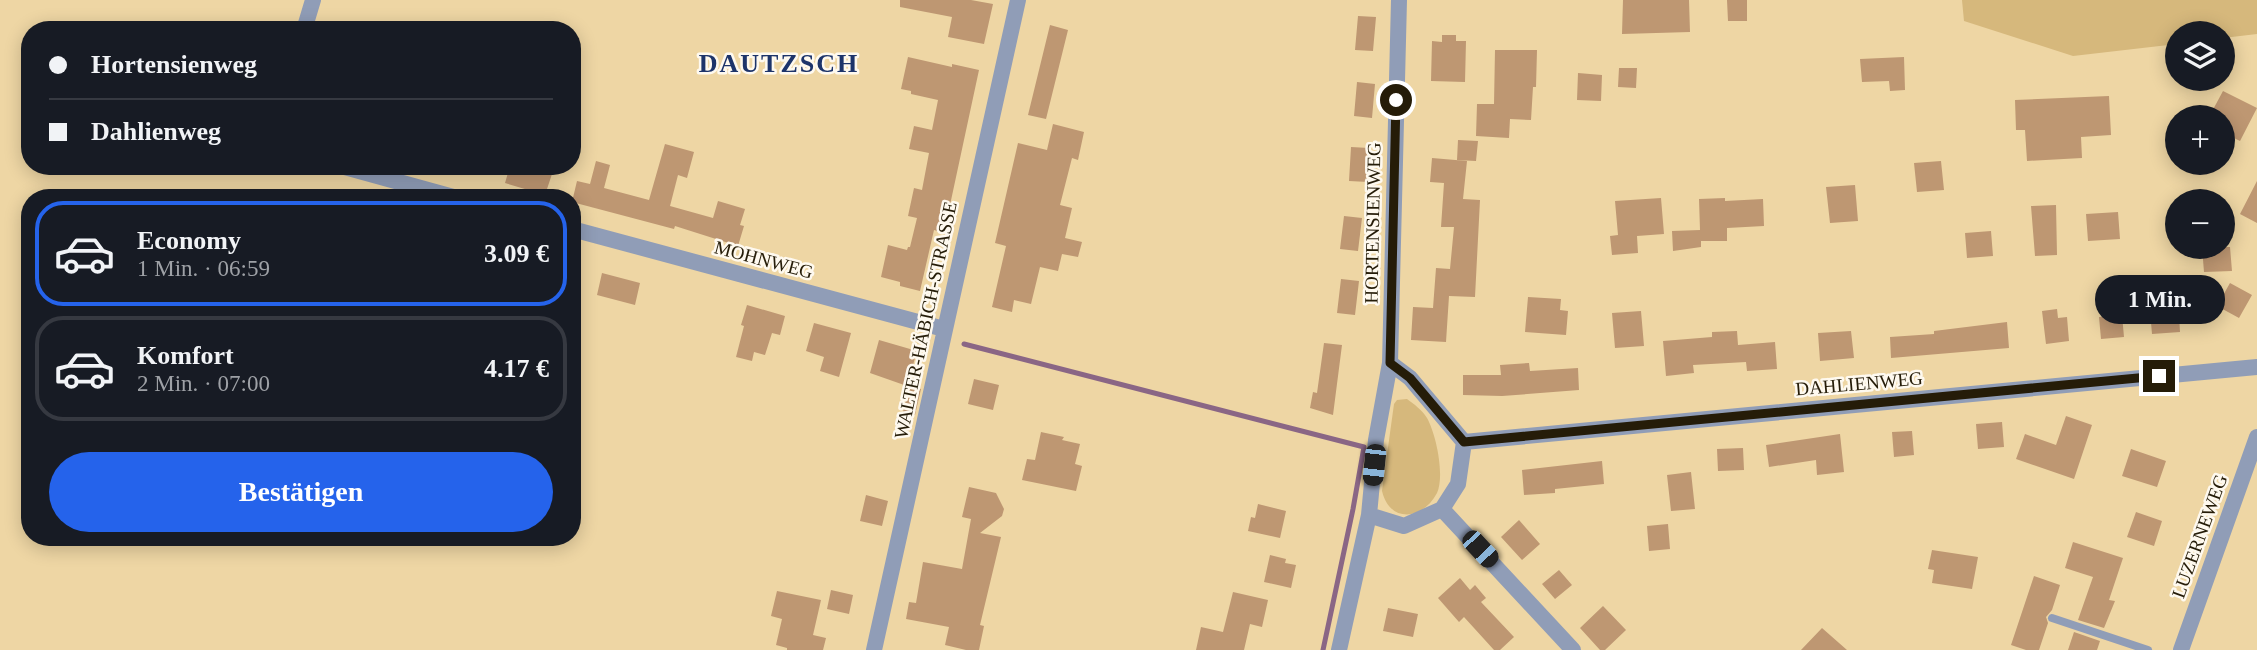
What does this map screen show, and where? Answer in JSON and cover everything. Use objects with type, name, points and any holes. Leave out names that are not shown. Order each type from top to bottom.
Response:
[{"type":"street","points":[[307,21],[313,0]]},
{"type":"street","name":"WALTER-HÄBICH-STRASSE","points":[[874,650],[1018,0]]},
{"type":"street","name":"HORTENSIENWEG","points":[[1339,650],[1369,515],[1376,440],[1390,363],[1399,0]]},
{"type":"street","points":[[374,175],[424,189]]},
{"type":"street","name":"MOHNWEG","points":[[581,231],[944,330]]},
{"type":"street","points":[[1369,515],[1404,526],[1443,509],[1458,484],[1464,442],[1410,378],[1390,363]]},
{"type":"street","name":"DAHLIENWEG","points":[[1464,442],[2257,367]]},
{"type":"street","name":"LUZERNEWEG","points":[[2181,650],[2257,437]]},
{"type":"street","points":[[1443,509],[1573,650]]},
{"type":"lane","points":[[2052,618],[2148,650]]},
{"type":"shaded area","points":[[1962,0],[2257,0],[2257,34],[2235,37],[2235,21],[2165,21],[2165,45],[2073,56],[1964,21]]},
{"type":"shaded area","points":[[1407,399],[1423,412],[1430,425],[1436,444],[1440,476],[1437,493],[1431,502],[1416,513],[1407,514],[1392,509],[1382,491],[1394,404],[1397,400]]},
{"type":"building","points":[[900,0],[971,0],[993,4],[984,44],[948,37],[952,17],[900,7]]},
{"type":"building","points":[[1623,0],[1689,0],[1690,32],[1622,34]]},
{"type":"building","points":[[1727,0],[1747,0],[1747,21],[1728,21]]},
{"type":"building","points":[[1358,16],[1376,17],[1373,51],[1355,50]]},
{"type":"building","points":[[1050,25],[1068,30],[1046,119],[1028,115]]},
{"type":"building","points":[[1442,35],[1456,35],[1456,41],[1466,41],[1465,82],[1431,81],[1432,41],[1442,42]]},
{"type":"building","points":[[1495,50],[1537,50],[1536,87],[1533,87],[1531,120],[1510,119],[1509,138],[1476,136],[1477,104],[1494,104]]},
{"type":"building","points":[[908,57],[979,70],[944,233],[934,230],[920,291],[881,277],[888,245],[907,250],[910,247],[917,218],[908,216],[914,188],[922,190],[929,153],[909,149],[914,126],[932,130],[938,100],[901,89]]},
{"type":"building","points":[[1904,57],[1905,90],[1890,91],[1889,81],[1862,82],[1860,59]]},
{"type":"building","points":[[1619,68],[1637,68],[1636,88],[1618,87]]},
{"type":"building","points":[[1578,73],[1602,75],[1601,101],[1577,100]]},
{"type":"building","points":[[1357,82],[1375,84],[1372,118],[1354,116]]},
{"type":"building","points":[[2223,91],[2257,108],[2240,141],[2235,138],[2235,105],[2215,105]]},
{"type":"building","points":[[2109,96],[2111,135],[2081,137],[2082,158],[2027,161],[2025,130],[2016,130],[2015,100]]},
{"type":"building","points":[[1053,124],[1084,132],[1078,160],[1072,158],[1060,205],[1072,208],[1065,238],[1082,242],[1078,257],[1062,254],[1058,271],[1040,267],[1031,304],[1014,300],[1012,312],[992,307],[1006,246],[995,243],[1018,143],[1047,150]]},
{"type":"building","points":[[1458,140],[1478,141],[1476,161],[1457,160]]},
{"type":"building","points":[[665,144],[694,152],[687,178],[678,175],[670,206],[713,218],[718,201],[745,209],[740,225],[744,226],[738,246],[675,226],[674,229],[581,204],[581,189],[575,189],[577,181],[590,184],[596,161],[610,165],[604,188],[649,200]]},
{"type":"building","points":[[1351,147],[1369,148],[1368,182],[1349,181]]},
{"type":"building","points":[[1432,158],[1467,161],[1463,199],[1480,200],[1475,297],[1449,296],[1446,342],[1411,340],[1413,307],[1433,308],[1436,268],[1450,269],[1454,227],[1441,227],[1444,183],[1430,182]]},
{"type":"building","points":[[1941,161],[1944,190],[1917,192],[1914,163]]},
{"type":"building","points":[[507,175],[552,175],[547,189],[525,189],[505,183]]},
{"type":"building","points":[[2257,181],[2257,223],[2240,214]]},
{"type":"building","points":[[1855,185],[1858,221],[1830,223],[1826,187]]},
{"type":"building","points":[[1661,198],[1664,234],[1637,236],[1638,253],[1612,255],[1610,236],[1618,235],[1615,201]]},
{"type":"building","points":[[1725,198],[1725,201],[1763,199],[1764,226],[1727,228],[1727,241],[1701,241],[1701,247],[1673,251],[1672,231],[1700,230],[1699,199]]},
{"type":"building","points":[[2056,205],[2057,255],[2035,256],[2031,206]]},
{"type":"building","points":[[2118,212],[2120,239],[2088,241],[2086,214]]},
{"type":"building","points":[[1344,216],[1362,218],[1358,251],[1340,249]]},
{"type":"building","points":[[1991,231],[1993,256],[1967,258],[1965,233]]},
{"type":"building","points":[[2203,259],[2231,259],[2232,271],[2204,272]]},
{"type":"building","points":[[602,273],[640,283],[635,305],[597,295]]},
{"type":"building","points":[[1341,279],[1359,281],[1355,315],[1337,313]]},
{"type":"building","points":[[2230,283],[2252,295],[2239,318],[2217,306]]},
{"type":"building","points":[[1528,297],[1561,299],[1560,310],[1568,311],[1566,335],[1525,332]]},
{"type":"building","points":[[747,305],[785,316],[780,335],[772,333],[765,355],[754,352],[752,361],[736,357]]},
{"type":"building","points":[[2057,309],[2058,318],[2067,317],[2069,341],[2046,344],[2042,311]]},
{"type":"building","points":[[2171,309],[2171,316],[2179,315],[2180,332],[2152,334],[2150,311]]},
{"type":"building","points":[[1641,311],[1644,346],[1615,348],[1612,313]]},
{"type":"building","points":[[2122,315],[2124,337],[2101,339],[2099,317]]},
{"type":"building","points":[[2007,322],[2009,348],[1891,358],[1890,337],[1934,334],[1934,331]]},
{"type":"building","points":[[814,323],[851,333],[839,377],[820,371],[824,357],[806,351]]},
{"type":"building","points":[[1737,331],[1738,345],[1775,342],[1777,369],[1747,371],[1746,362],[1693,365],[1694,373],[1666,376],[1663,341],[1712,337],[1712,332]]},
{"type":"building","points":[[1851,331],[1854,358],[1820,361],[1818,333]]},
{"type":"building","points":[[879,340],[917,351],[907,386],[870,373]]},
{"type":"building","points":[[1324,343],[1342,345],[1333,415],[1310,408],[1313,392],[1317,393]]},
{"type":"building","points":[[1529,363],[1530,371],[1578,368],[1579,390],[1502,396],[1463,395],[1463,375],[1501,375],[1500,365]]},
{"type":"building","points":[[974,379],[999,385],[993,410],[968,404]]},
{"type":"building","points":[[909,386],[921,389],[915,415],[903,412]]},
{"type":"building","points":[[2066,416],[2092,425],[2074,479],[2016,459],[2025,434],[2056,445]]},
{"type":"building","points":[[2002,422],[2004,447],[1978,449],[1976,424]]},
{"type":"building","points":[[1912,431],[1914,455],[1894,457],[1892,432]]},
{"type":"building","points":[[1041,432],[1080,444],[1075,464],[1082,466],[1076,491],[1022,480],[1027,459],[1035,460]]},
{"type":"building","points":[[1840,434],[1844,472],[1817,475],[1816,460],[1769,467],[1766,445]]},
{"type":"building","points":[[1743,448],[1744,470],[1718,471],[1717,449]]},
{"type":"building","points":[[2131,449],[2166,461],[2157,487],[2122,476]]},
{"type":"building","points":[[1602,461],[1604,484],[1555,489],[1555,493],[1524,495],[1522,470]]},
{"type":"building","points":[[1691,472],[1695,509],[1671,511],[1667,475]]},
{"type":"building","points":[[969,487],[996,493],[1004,509],[1002,516],[980,533],[1001,537],[980,625],[984,626],[979,650],[945,645],[949,627],[906,619],[909,602],[916,603],[923,562],[962,569],[971,519],[962,517]]},
{"type":"building","points":[[866,495],[888,501],[882,526],[860,521]]},
{"type":"building","points":[[1258,504],[1286,511],[1280,538],[1248,531]]},
{"type":"building","points":[[2136,512],[2162,521],[2154,546],[2127,537]]},
{"type":"building","points":[[1519,520],[1540,544],[1522,560],[1501,537]]},
{"type":"building","points":[[1668,524],[1670,549],[1649,551],[1647,526]]},
{"type":"building","points":[[2073,542],[2123,558],[2109,600],[2115,601],[2104,628],[2078,620],[2093,577],[2065,568]]},
{"type":"building","points":[[1932,550],[1978,557],[1972,589],[1932,583],[1934,570],[1928,569]]},
{"type":"building","points":[[1270,555],[1296,565],[1291,588],[1264,582]]},
{"type":"building","points":[[1559,570],[1572,585],[1555,599],[1542,584]]},
{"type":"building","points":[[2034,576],[2060,585],[2052,610],[2046,617],[2048,623],[2039,650],[2026,650],[2011,645]]},
{"type":"building","points":[[1460,578],[1470,590],[1475,585],[1486,598],[1481,602],[1514,637],[1500,650],[1494,650],[1464,617],[1459,622],[1438,598]]},
{"type":"building","points":[[831,590],[853,595],[849,614],[827,609]]},
{"type":"building","points":[[777,591],[821,600],[813,635],[826,638],[823,650],[787,650],[776,645],[782,619],[771,616]]},
{"type":"building","points":[[1233,592],[1268,600],[1262,627],[1250,624],[1244,650],[1196,650],[1201,627],[1223,632]]},
{"type":"building","points":[[1603,606],[1626,630],[1605,650],[1600,650],[1580,628]]},
{"type":"building","points":[[1388,608],[1418,614],[1413,637],[1383,631]]},
{"type":"building","points":[[1822,628],[1847,650],[1801,650]]},
{"type":"building","points":[[2074,632],[2100,641],[2097,650],[2068,650]]},
{"type":"waterway","points":[[964,344],[1364,447],[1323,650]]},
{"type":"district","name":"DAUTZSCH","points":[[779,63]]},
{"type":"route","points":[[1396,100],[1390,363],[1410,378],[1464,442],[2159,376]]}]
